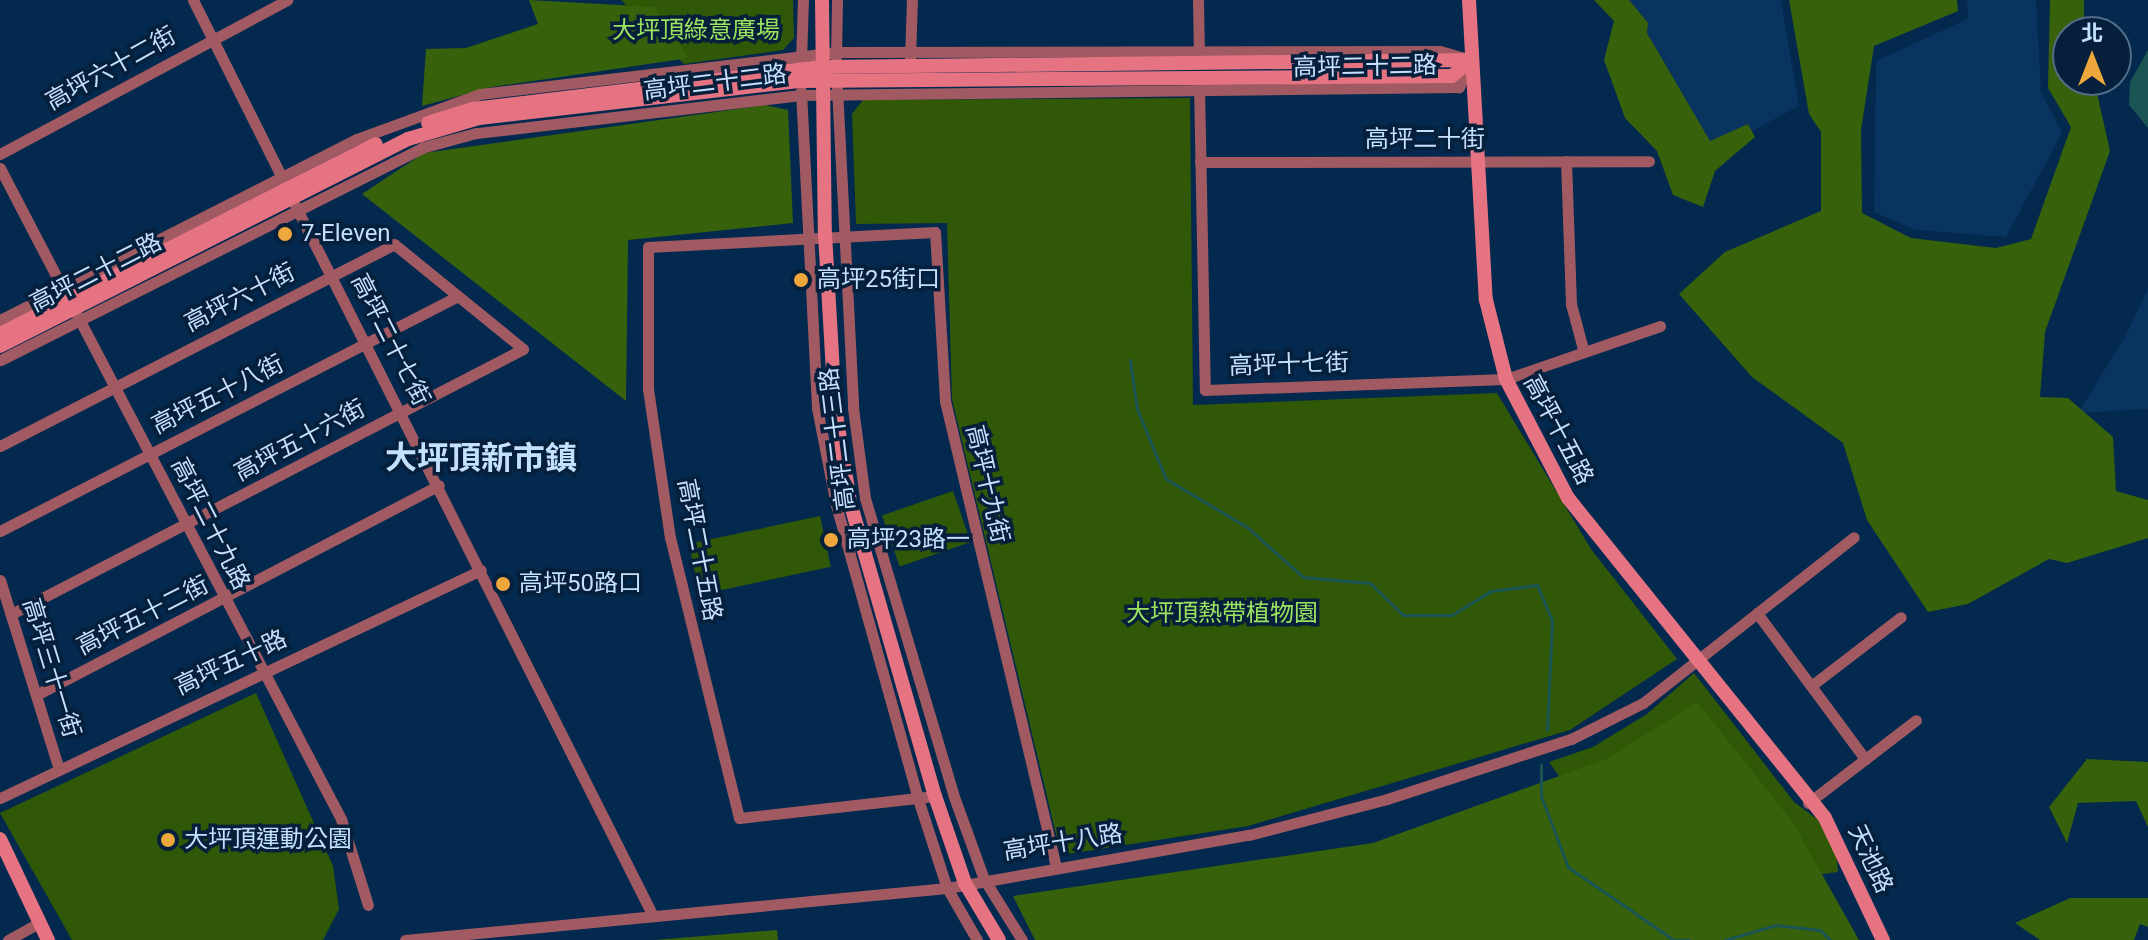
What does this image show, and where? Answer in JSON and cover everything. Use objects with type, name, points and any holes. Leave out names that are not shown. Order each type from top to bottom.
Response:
[{"type":"street","name":"高坪二十七街","points":[[193,0],[653,916]]},
{"type":"street","name":"高坪六十二街","points":[[0,154],[287,0]]},
{"type":"street","name":"高坪二十三路","points":[[803,0],[801,75],[817,408],[852,576],[918,799],[947,888],[977,940]]},
{"type":"street","name":"高坪二十三路","points":[[822,0],[865,498],[881,570],[984,879],[1022,940]]},
{"type":"street","name":"高坪二十三路","points":[[837,0],[829,73],[825,234],[835,407],[850,502],[935,796],[965,883],[999,940]]},
{"type":"street","points":[[910,81],[912,0]]},
{"type":"street","name":"高坪十七街","points":[[1198,0],[1205,390],[1506,379],[1583,349],[1660,326]]},
{"type":"street","name":"高坪十五路","points":[[1469,0],[1486,300],[1506,379],[1568,498],[1694,663],[1808,803]]},
{"type":"street","name":"高坪二十二路","points":[[829,73],[910,52],[1440,51],[1471,60]]},
{"type":"street","name":"高坪二十二路","points":[[0,346],[71,304],[289,193],[424,147],[476,133],[801,75],[829,73],[910,81],[1199,79],[1471,60]]},
{"type":"street","name":"高坪二十二路","points":[[0,334],[71,304],[408,129],[473,109],[829,73],[910,81],[1199,79],[1459,87],[1471,60]]},
{"type":"street","points":[[1566,161],[1571,304],[1583,349]]},
{"type":"street","name":"高坪二十街","points":[[1200,162],[1649,161]]},
{"type":"street","name":"高坪二十九路","points":[[0,168],[341,819],[368,905]]},
{"type":"street","name":"高坪十九街","points":[[807,234],[935,232],[945,401],[1056,866]]},
{"type":"street","name":"高坪二十五路","points":[[807,234],[648,247],[648,389],[670,538],[739,818],[935,796]]},
{"type":"street","name":"高坪六十街","points":[[0,446],[394,244],[523,349]]},
{"type":"street","name":"高坪五十八街","points":[[0,531],[456,297]]},
{"type":"street","name":"高坪二十二路","points":[[0,320],[71,304]]},
{"type":"street","name":"高坪二十二路","points":[[0,360],[71,304]]},
{"type":"street","name":"高坪五十六街","points":[[11,614],[523,349]]},
{"type":"street","name":"高坪五十二街","points":[[36,695],[439,485]]},
{"type":"street","name":"高坪十八路","points":[[405,940],[947,888],[1056,866],[1249,835],[1387,799],[1571,739],[1643,703],[1854,537]]},
{"type":"street","name":"高坪五十路","points":[[0,798],[481,570]]},
{"type":"street","name":"高坪三十一街","points":[[0,580],[59,769]]},
{"type":"street","points":[[1757,613],[1865,759]]},
{"type":"street","points":[[1811,686],[1901,617]]},
{"type":"street","points":[[1808,803],[1916,720]]},
{"type":"street","name":"天池路","points":[[1808,803],[1847,854],[1883,940]]},
{"type":"street","points":[[0,839],[48,940]]},
{"type":"street","points":[[8,940],[39,923]]},
{"type":"shaded area","points":[[1629,0],[1781,0],[1799,106],[1707,155],[1632,21]]},
{"type":"shaded area","points":[[1967,0],[2036,0],[2041,92],[2062,133],[2006,237],[1916,230],[1874,212],[1876,61],[1968,19]]},
{"type":"shaded area","points":[[2148,50],[2148,128],[2129,105],[2132,78]]},
{"type":"shaded area","points":[[2148,289],[2148,409],[2078,413],[2125,337]]},
{"type":"green space","points":[[529,0],[655,7],[689,58],[492,87],[422,106],[426,49],[466,48],[538,24]]},
{"type":"green space","name":"大坪頂綠意廣場","points":[[621,0],[793,0],[794,38],[783,50],[684,64]]},
{"type":"green space","points":[[1594,0],[1629,0],[1648,23],[1647,33],[1710,141],[1748,124],[1755,137],[1715,171],[1703,207],[1673,195],[1657,151],[1625,118],[1604,60],[1614,21]]},
{"type":"green space","points":[[1789,0],[1957,0],[1958,11],[1874,46],[1861,130],[1862,213],[1911,238],[1996,248],[2031,239],[2071,127],[2053,96],[2098,96],[2110,151],[2045,332],[2040,397],[2068,398],[2113,437],[2116,491],[2148,500],[2148,538],[2067,563],[2049,559],[1968,604],[1928,612],[1867,520],[1843,443],[1752,377],[1679,294],[1725,252],[1821,211],[1821,132],[1809,114]]},
{"type":"green space","points":[[2050,0],[2084,0],[2084,16],[2052,16],[2052,95],[2048,88]]},
{"type":"green space","name":"大坪頂熱帶植物園","points":[[1190,98],[1193,405],[1497,393],[1591,549],[1677,659],[1570,730],[1248,826],[1061,855],[952,399],[947,223],[856,224],[852,114],[863,100]]},
{"type":"green space","points":[[765,105],[788,110],[793,223],[628,240],[626,401],[362,194],[424,153]]},
{"type":"green space","points":[[953,491],[971,542],[900,566],[882,515]]},
{"type":"green space","points":[[820,516],[831,567],[700,595],[689,544]]},
{"type":"green space","points":[[1694,673],[1794,802],[1817,819],[1836,847],[1838,872],[1783,879],[1562,780],[1549,762],[1593,747],[1647,714]]},
{"type":"green space","name":"大坪頂運動公園","points":[[256,693],[333,866],[339,909],[323,940],[72,940],[0,813]]},
{"type":"green space","points":[[1697,702],[1792,821],[1859,940],[1035,940],[1013,896],[1373,843],[1607,759]]},
{"type":"green space","points":[[2087,759],[2148,762],[2148,827],[2136,801],[2078,803],[2067,843],[2049,807]]},
{"type":"green space","points":[[2070,898],[2148,898],[2148,927],[2140,924],[2134,940],[2040,940],[2015,923]]},
{"type":"green space","points":[[777,930],[778,940],[654,940]]},
{"type":"waterway","points":[[1130,360],[1137,409],[1166,479],[1247,527],[1303,577],[1370,583],[1403,615],[1452,615],[1491,591],[1537,585],[1552,621],[1547,730]]},
{"type":"waterway","points":[[1541,765],[1541,796],[1568,867],[1674,940],[1689,940]]},
{"type":"waterway","points":[[1725,940],[1776,925],[1820,930],[1830,940]]},
{"type":"place","name":"7-Eleven","points":[[285,234]]},
{"type":"place","name":"高坪25街口","points":[[801,280]]},
{"type":"place","name":"高坪23路一","points":[[831,540]]},
{"type":"place","name":"高坪50路口","points":[[503,584]]},
{"type":"place","name":"大坪頂運動公園","points":[[168,840]]},
{"type":"district","name":"大坪頂新市鎮","points":[[481,458]]}]
